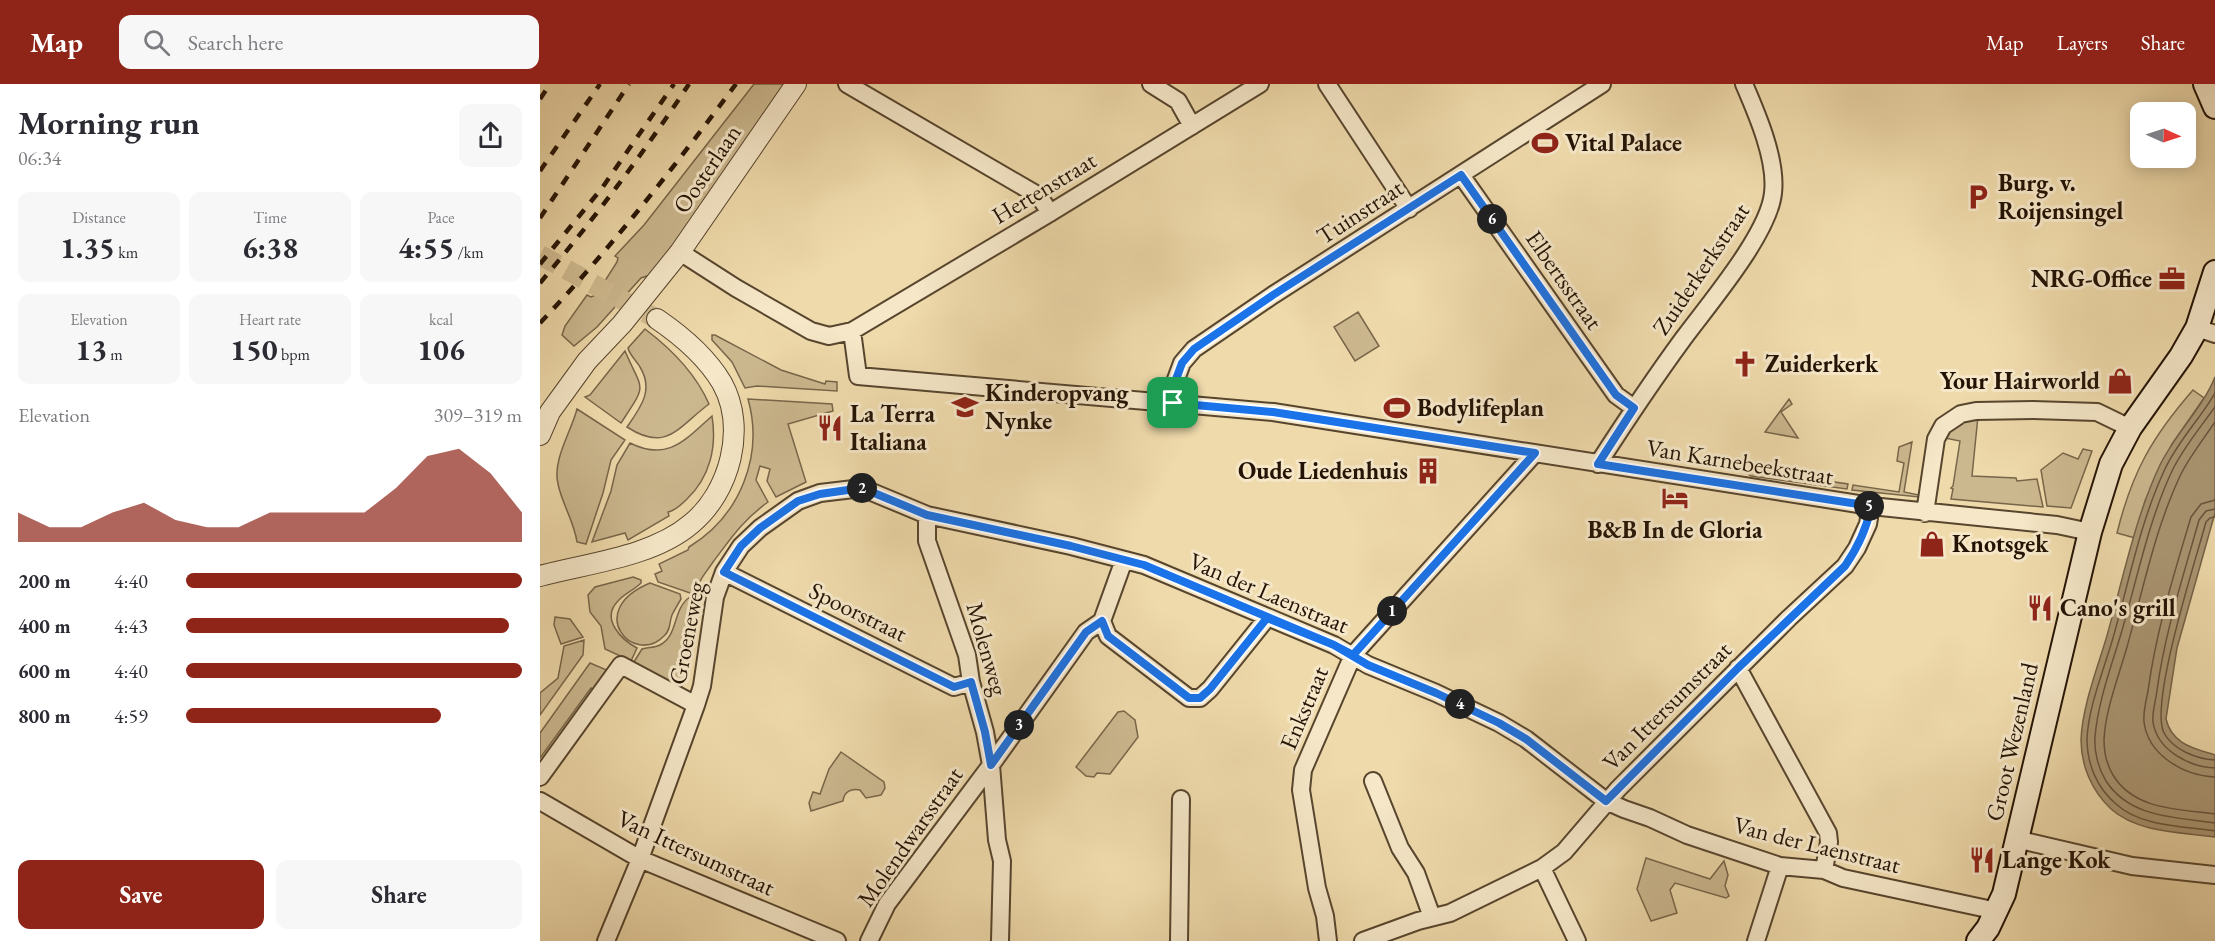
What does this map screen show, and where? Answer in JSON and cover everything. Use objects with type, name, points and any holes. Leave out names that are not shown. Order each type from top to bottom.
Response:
[{"type":"main road","points":[[2205,84],[2215,107]]},
{"type":"main road","name":"Groot Wezenland","points":[[2016,839],[2090,532],[2111,464],[2130,428],[2181,356],[2206,331],[2215,272]]},
{"type":"main road","points":[[1978,941],[1997,911],[2004,894],[2016,839]]},
{"type":"street","name":"Oosterlaan","points":[[540,435],[550,412],[587,361],[622,324],[680,252],[796,84]]},
{"type":"street","points":[[847,84],[1038,196],[1050,213]]},
{"type":"street","points":[[1151,84],[1178,102],[1192,126]]},
{"type":"street","name":"Hertenstraat","points":[[852,331],[1260,84]]},
{"type":"street","points":[[1327,84],[1409,209]]},
{"type":"street","name":"Tuinstraat","points":[[1173,403],[1175,382],[1182,363],[1194,349],[1273,295],[1602,84]]},
{"type":"street","name":"Zuiderkerkstraat","points":[[1598,464],[1634,408],[1730,276],[1771,210],[1774,191],[1773,170],[1757,113],[1744,84]]},
{"type":"street","name":"Elbertsstraat","points":[[1461,175],[1616,395],[1634,408]]},
{"type":"street","points":[[680,252],[735,288],[811,331],[829,336],[852,331]]},
{"type":"street","points":[[540,576],[637,552],[669,538],[691,525],[707,506],[725,477],[733,448],[733,420],[729,400],[722,383],[697,351],[680,335],[657,319]]},
{"type":"street","name":"Van Karnebeekstraat","points":[[852,331],[858,376],[1273,412],[1871,506],[2057,525],[2090,532]]},
{"type":"street","points":[[1925,513],[1936,439],[1943,426],[1961,414],[1976,411],[2033,410],[2097,412],[2130,428]]},
{"type":"street","name":"Enkstraat","points":[[1328,941],[1301,790],[1303,770],[1353,655],[1535,453]]},
{"type":"street","name":"Groeneweg","points":[[606,941],[640,859],[696,705],[702,686],[716,597],[724,572],[741,546],[760,528],[798,501],[849,489],[862,488],[873,492]]},
{"type":"street","name":"Van der Laenstraat","points":[[873,492],[927,515],[1071,546],[1144,565],[1334,645],[1368,665],[1436,693],[1499,723],[1526,739],[1606,801],[1687,835],[1780,866],[1824,870],[1843,878],[1997,911]]},
{"type":"street","name":"Van Ittersumstraat","points":[[1363,941],[1450,913],[1542,868],[1564,852],[1606,801],[1738,668],[1845,566],[1857,548],[1868,524],[1871,506]]},
{"type":"street","name":"Molenweg","points":[[927,515],[927,541],[967,655],[971,682],[985,732],[991,765],[997,840],[1002,861],[1000,941]]},
{"type":"street","name":"Molendwarsstraat","points":[[869,941],[886,904],[991,765],[1086,632],[1102,621],[1124,560]]},
{"type":"street","name":"Spoorstraat","points":[[724,572],[954,687],[971,682]]},
{"type":"street","points":[[1102,621],[1108,636],[1189,698],[1200,698],[1210,689],[1267,618]]},
{"type":"street","name":"Groeneweg","points":[[540,777],[621,665],[696,705]]},
{"type":"street","points":[[1738,668],[1823,822],[1829,842],[1824,870]]},
{"type":"street","points":[[1373,781],[1400,848],[1416,873],[1432,917]]},
{"type":"street","points":[[1179,941],[1181,800]]},
{"type":"street","name":"Van Ittersumstraat","points":[[540,801],[640,859],[837,941]]},
{"type":"street","name":"Groot Wezenland","points":[[2016,839],[2132,866],[2215,875]]},
{"type":"street","points":[[1756,941],[1780,866]]},
{"type":"street","points":[[1542,868],[1577,941]]},
{"type":"shaded area","points":[[754,84],[786,84],[698,214],[650,275],[641,278],[597,327],[574,346],[562,335],[565,326],[587,295],[591,297],[596,295],[617,262],[618,258],[615,256],[644,225]]},
{"type":"shaded area","points":[[1358,312],[1379,346],[1355,361],[1334,327]]},
{"type":"shaded area","points":[[645,329],[682,362],[697,382],[709,404],[680,428],[662,437],[652,438],[627,427],[641,405],[646,391],[644,375],[628,348]]},
{"type":"shaded area","points":[[712,335],[781,370],[825,384],[826,381],[837,382],[837,391],[757,386],[745,388],[732,362],[712,340]]},
{"type":"shaded area","points":[[625,351],[640,387],[636,400],[621,423],[585,397],[590,395]]},
{"type":"shaded area","points":[[2193,390],[2204,398],[2172,444],[2145,501],[2135,538],[2117,533],[2129,492],[2145,456],[2166,424]]},
{"type":"shaded area","points":[[748,399],[832,404],[833,411],[788,424],[806,482],[776,497],[767,481],[770,469],[760,466],[756,480],[768,502],[751,516],[732,537],[702,577],[696,595],[658,582],[655,574],[662,571],[659,564],[688,550],[707,534],[722,519],[744,483],[753,442]]},
{"type":"shaded area","points":[[1789,399],[1792,404],[1781,412],[1798,438],[1765,432]]},
{"type":"shaded area","points":[[577,409],[625,440],[611,460],[586,544],[577,542],[557,475],[560,455]]},
{"type":"shaded area","points":[[712,416],[713,439],[710,461],[701,481],[687,499],[668,512],[669,516],[628,540],[625,533],[592,542],[611,491],[617,465],[630,443],[655,450],[666,449],[684,440]]},
{"type":"shaded area","points":[[1978,416],[1972,476],[2016,478],[2017,481],[2037,479],[2043,507],[1951,499],[1960,441],[1945,438],[1952,425]]},
{"type":"shaded area","points":[[1912,442],[1904,492],[1919,495],[1919,497],[1852,490],[1853,485],[1899,492],[1904,463],[1897,461],[1899,447]]},
{"type":"shaded area","points":[[2083,449],[2092,451],[2071,508],[2047,506],[2041,470],[2063,453],[2078,459]]},
{"type":"shaded area","points":[[1747,470],[1848,484],[1847,489],[1751,476],[1746,473]]},
{"type":"shaded area","points":[[633,577],[641,580],[641,583],[618,601],[611,615],[615,628],[625,640],[637,648],[631,661],[605,649],[601,626],[590,612],[588,595],[595,587]]},
{"type":"shaded area","points":[[650,583],[680,594],[681,599],[672,615],[666,634],[652,644],[640,645],[629,640],[621,632],[617,620],[620,607],[630,595]]},
{"type":"shaded area","points":[[690,597],[696,599],[681,690],[632,665],[642,649],[658,646],[666,641],[680,608]]},
{"type":"shaded area","points":[[555,617],[570,619],[583,637],[561,644],[554,625]]},
{"type":"shaded area","points":[[584,640],[583,655],[540,715],[540,693],[558,678],[564,646]]},
{"type":"shaded area","points":[[590,663],[609,671],[595,690],[591,688],[540,758],[540,733]]},
{"type":"shaded area","points":[[1124,711],[1135,720],[1138,737],[1110,774],[1097,773],[1094,777],[1086,776],[1076,767],[1118,712]]},
{"type":"shaded area","points":[[841,752],[884,782],[885,788],[881,795],[866,798],[860,790],[851,790],[846,793],[843,801],[811,811],[809,803],[813,792],[820,794],[829,769]]},
{"type":"shaded area","points":[[1646,858],[1710,879],[1724,861],[1728,875],[1725,886],[1729,896],[1726,898],[1675,883],[1670,890],[1677,913],[1651,921],[1637,889]]},
{"type":"water","points":[[2215,377],[2215,513],[2177,648],[2166,719],[2178,740],[2215,755],[2215,837],[2160,830],[2122,817],[2104,802],[2093,786],[2085,769],[2081,740],[2087,702],[2143,506],[2166,454],[2210,389]]},
{"type":"tunnel","points":[[540,255],[657,319]]},
{"type":"railway","points":[[540,99],[550,84]]},
{"type":"railway","points":[[540,171],[600,84]]},
{"type":"railway","points":[[540,218],[629,84]]},
{"type":"railway","points":[[540,264],[602,188],[674,84]]},
{"type":"railway","points":[[540,283],[618,186],[689,84]]},
{"type":"railway","points":[[540,323],[642,206],[736,84]]},
{"type":"place","name":"Vital Palace","points":[[1545,143]]},
{"type":"place","name":"Burg. v. Roijensingel","points":[[1978,197]]},
{"type":"place","name":"NRG-Office","points":[[2172,279]]},
{"type":"place","name":"Zuiderkerk","points":[[1745,364]]},
{"type":"place","name":"Your Hairworld","points":[[2120,381]]},
{"type":"place","name":"Kinderopvang Nynke","points":[[965,407]]},
{"type":"place","name":"Bodylifeplan","points":[[1397,408]]},
{"type":"place","name":"La Terra Italiana","points":[[830,428]]},
{"type":"place","name":"Oude Liedenhuis","points":[[1428,471]]},
{"type":"place","name":"B&B In de Gloria","points":[[1675,498]]},
{"type":"place","name":"Knotsgek","points":[[1932,544]]},
{"type":"place","name":"Cano's grill","points":[[2040,608]]},
{"type":"place","name":"Lange Kok","points":[[1982,860]]},
{"type":"route","points":[[1173,403],[1175,382],[1182,363],[1194,349],[1273,295],[1461,175],[1616,395],[1634,408],[1598,464],[1871,506],[1868,524],[1857,548],[1845,566],[1738,668],[1606,801],[1526,739],[1499,723],[1436,693],[1368,665],[1334,645],[1267,618],[1210,689],[1200,698],[1189,698],[1108,636],[1102,621],[1086,632],[991,765],[985,732],[971,682],[954,687],[724,572],[741,546],[760,528],[798,501],[820,494],[862,488],[927,515],[1071,546],[1144,565],[1334,645],[1353,655],[1535,453],[1273,412],[1173,403]]}]
